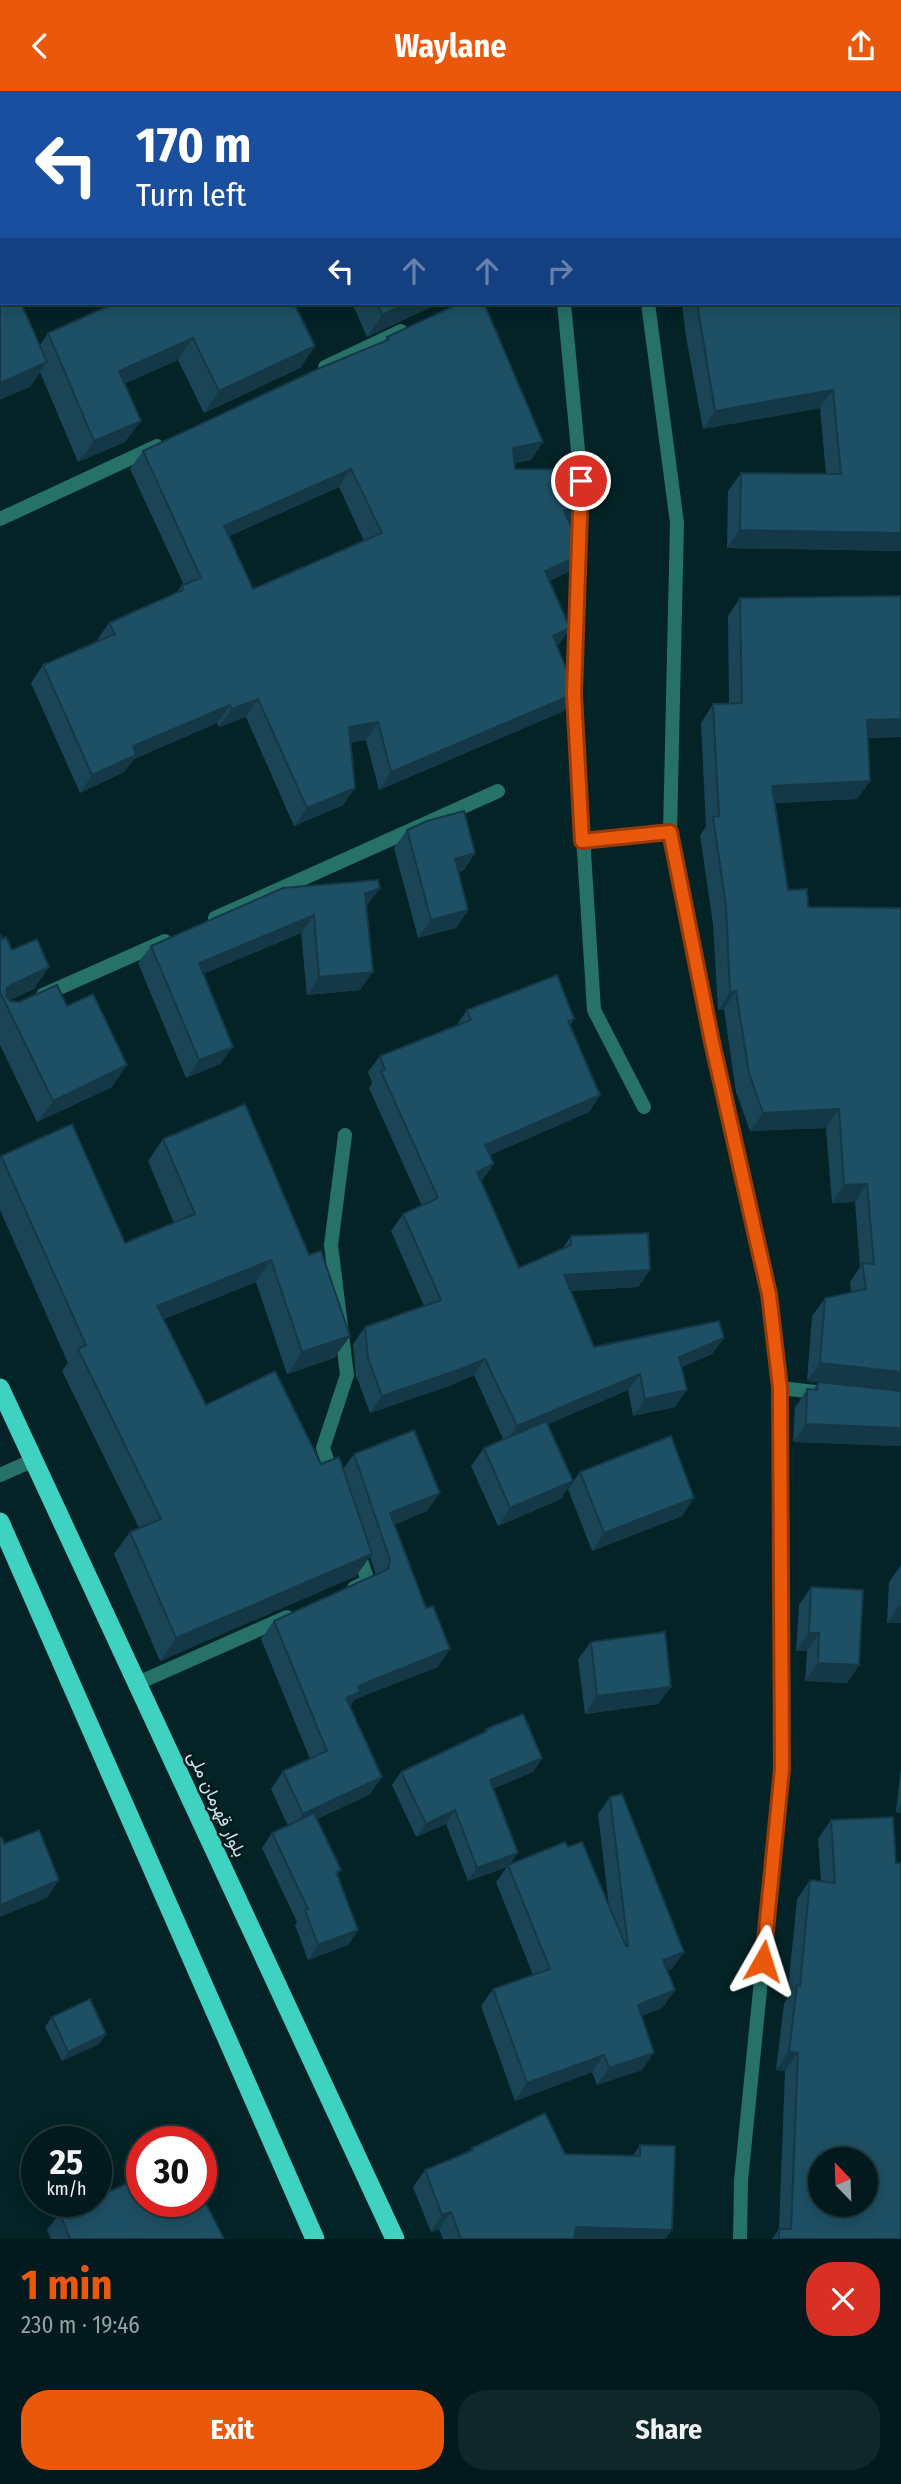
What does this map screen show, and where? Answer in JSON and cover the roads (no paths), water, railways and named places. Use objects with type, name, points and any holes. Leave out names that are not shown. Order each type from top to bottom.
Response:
[{"type":"highway","name":"بلوار قهرمان ملی","points":[[0,1388],[395,2239]]},
{"type":"highway","points":[[0,1521],[314,2239]]},
{"type":"street","points":[[564,305],[581,481],[574,694],[594,1010],[643,1107]]},
{"type":"street","points":[[648,305],[677,523],[670,832],[712,1042],[769,1294],[780,1388],[782,1769],[742,2167],[740,2239]]},
{"type":"street","points":[[312,373],[412,326]]},
{"type":"street","points":[[0,519],[175,437]]},
{"type":"street","points":[[204,923],[498,791]]},
{"type":"street","points":[[582,841],[670,832]]},
{"type":"street","points":[[26,1003],[179,934]]},
{"type":"street","points":[[339,1497],[323,1448],[347,1375],[331,1245],[345,1135]]},
{"type":"street","points":[[780,1388],[834,1394]]},
{"type":"street","points":[[0,1475],[34,1460]]},
{"type":"street","points":[[342,1593],[368,1581],[352,1533]]},
{"type":"street","points":[[138,1683],[304,1610]]}]
